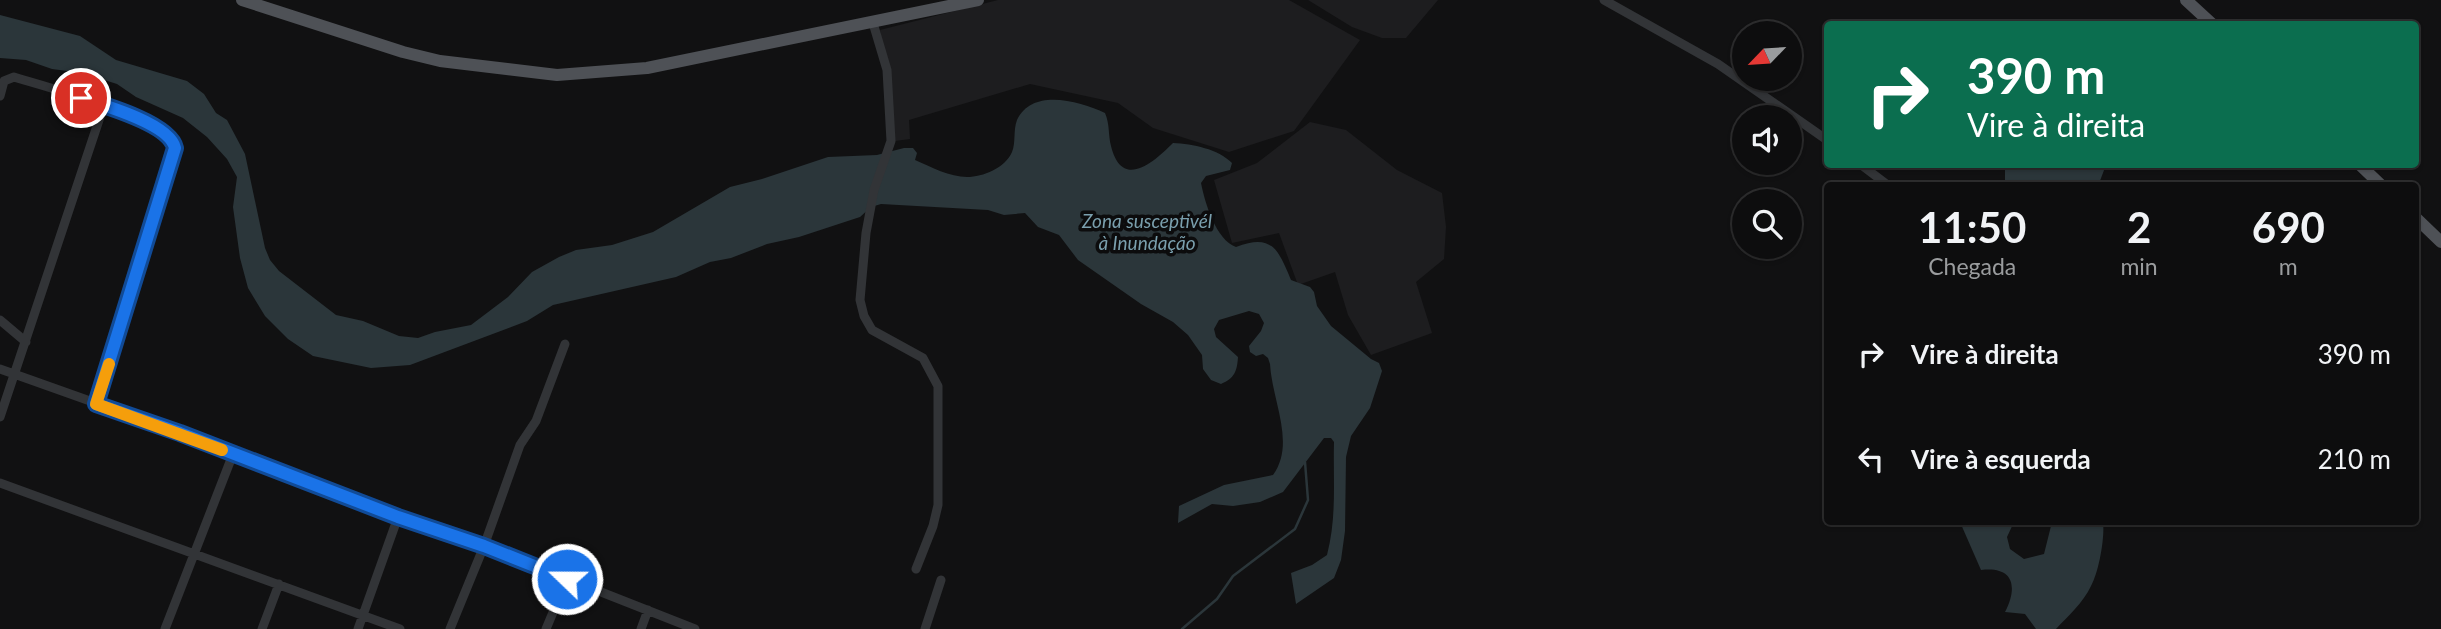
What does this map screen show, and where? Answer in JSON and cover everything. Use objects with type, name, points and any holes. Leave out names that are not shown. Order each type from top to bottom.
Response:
[{"type":"main road","points":[[242,0],[411,54],[491,68],[556,75],[647,68],[978,0]]},
{"type":"main road","points":[[2186,0],[2209,21]]},
{"type":"main road","points":[[2364,168],[2378,182]]},
{"type":"main road","points":[[2419,221],[2441,242]]},
{"type":"street","points":[[1604,0],[1718,64],[1824,138]]},
{"type":"street","points":[[873,23],[887,70],[891,141],[874,190],[866,233],[860,300],[864,316],[872,330],[923,358],[938,386],[938,505],[916,569]]},
{"type":"street","points":[[0,96],[4,80],[14,77],[104,105],[141,120],[171,138],[175,148],[96,404]]},
{"type":"street","points":[[0,417],[104,105]]},
{"type":"street","points":[[1865,168],[1884,182]]},
{"type":"street","points":[[0,320],[26,342]]},
{"type":"street","points":[[450,629],[484,546],[520,445],[536,421],[565,344]]},
{"type":"street","points":[[0,369],[398,517],[484,546],[695,629]]},
{"type":"street","points":[[165,629],[233,454]]},
{"type":"street","points":[[0,483],[400,629]]},
{"type":"street","points":[[358,629],[398,517]]},
{"type":"street","points":[[546,629],[567,579]]},
{"type":"street","points":[[925,629],[941,580]]},
{"type":"street","points":[[262,629],[279,584]]},
{"type":"street","points":[[641,629],[648,610]]},
{"type":"shaded area","points":[[998,0],[1289,0],[1360,40],[1294,131],[1229,152],[1153,128],[1118,103],[1030,84],[909,120],[910,139],[895,141],[880,30]]},
{"type":"shaded area","points":[[1308,0],[1438,0],[1406,38],[1382,38],[1352,27]]},
{"type":"shaded area","points":[[1310,122],[1346,130],[1397,170],[1442,193],[1446,227],[1444,259],[1416,282],[1432,333],[1371,355],[1348,315],[1335,272],[1298,285],[1279,233],[1232,243],[1214,180],[1257,163]]},
{"type":"water","name":"Zona susceptivél à Inundação","points":[[0,15],[80,36],[116,60],[187,81],[204,94],[216,113],[227,120],[245,154],[265,248],[270,260],[279,271],[336,315],[363,321],[399,336],[418,338],[471,325],[508,297],[532,272],[559,257],[576,250],[612,245],[653,232],[730,187],[828,157],[877,155],[913,148],[917,153],[915,160],[947,173],[967,177],[986,173],[1009,158],[1017,120],[1024,110],[1045,100],[1070,102],[1105,113],[1116,159],[1130,170],[1147,164],[1173,143],[1212,151],[1232,163],[1230,170],[1206,176],[1201,183],[1209,210],[1223,237],[1236,247],[1258,242],[1272,247],[1282,260],[1291,280],[1310,287],[1314,292],[1317,306],[1331,326],[1379,363],[1382,371],[1370,408],[1351,436],[1346,457],[1345,531],[1341,560],[1334,578],[1296,604],[1291,573],[1312,565],[1327,555],[1330,541],[1334,499],[1334,442],[1331,438],[1324,438],[1283,492],[1260,502],[1233,506],[1212,504],[1178,523],[1179,506],[1224,485],[1273,475],[1280,463],[1283,436],[1270,364],[1263,354],[1256,356],[1250,352],[1249,346],[1264,323],[1259,314],[1249,311],[1219,320],[1214,329],[1216,337],[1238,357],[1238,362],[1229,379],[1221,384],[1211,380],[1203,369],[1202,355],[1188,335],[1173,322],[1141,304],[1078,260],[1059,235],[1038,227],[1025,213],[1004,215],[988,210],[881,204],[871,207],[860,217],[799,237],[767,244],[731,258],[710,262],[676,277],[553,305],[527,321],[410,365],[371,368],[313,356],[288,339],[265,316],[248,288],[240,258],[233,207],[237,177],[227,159],[207,137],[183,118],[136,97],[117,84],[26,60],[0,58]]},
{"type":"water","points":[[2005,168],[2105,168],[2100,182],[2005,182]]},
{"type":"water","points":[[1961,525],[2013,525],[2007,537],[2010,549],[2024,559],[2044,554],[2051,525],[2103,525],[2101,554],[2094,580],[2080,604],[2056,629],[2036,629],[2025,614],[2005,612],[2011,594],[2010,580],[2000,571],[1981,570]]},
{"type":"waterway","points":[[1182,629],[1217,599],[1233,576],[1295,529],[1308,500],[1305,462]]},
{"type":"slow traffic","points":[[109,364],[96,404],[222,450]]},
{"type":"route","points":[[81,98],[141,120],[171,138],[175,148],[96,404],[567,579]]}]
